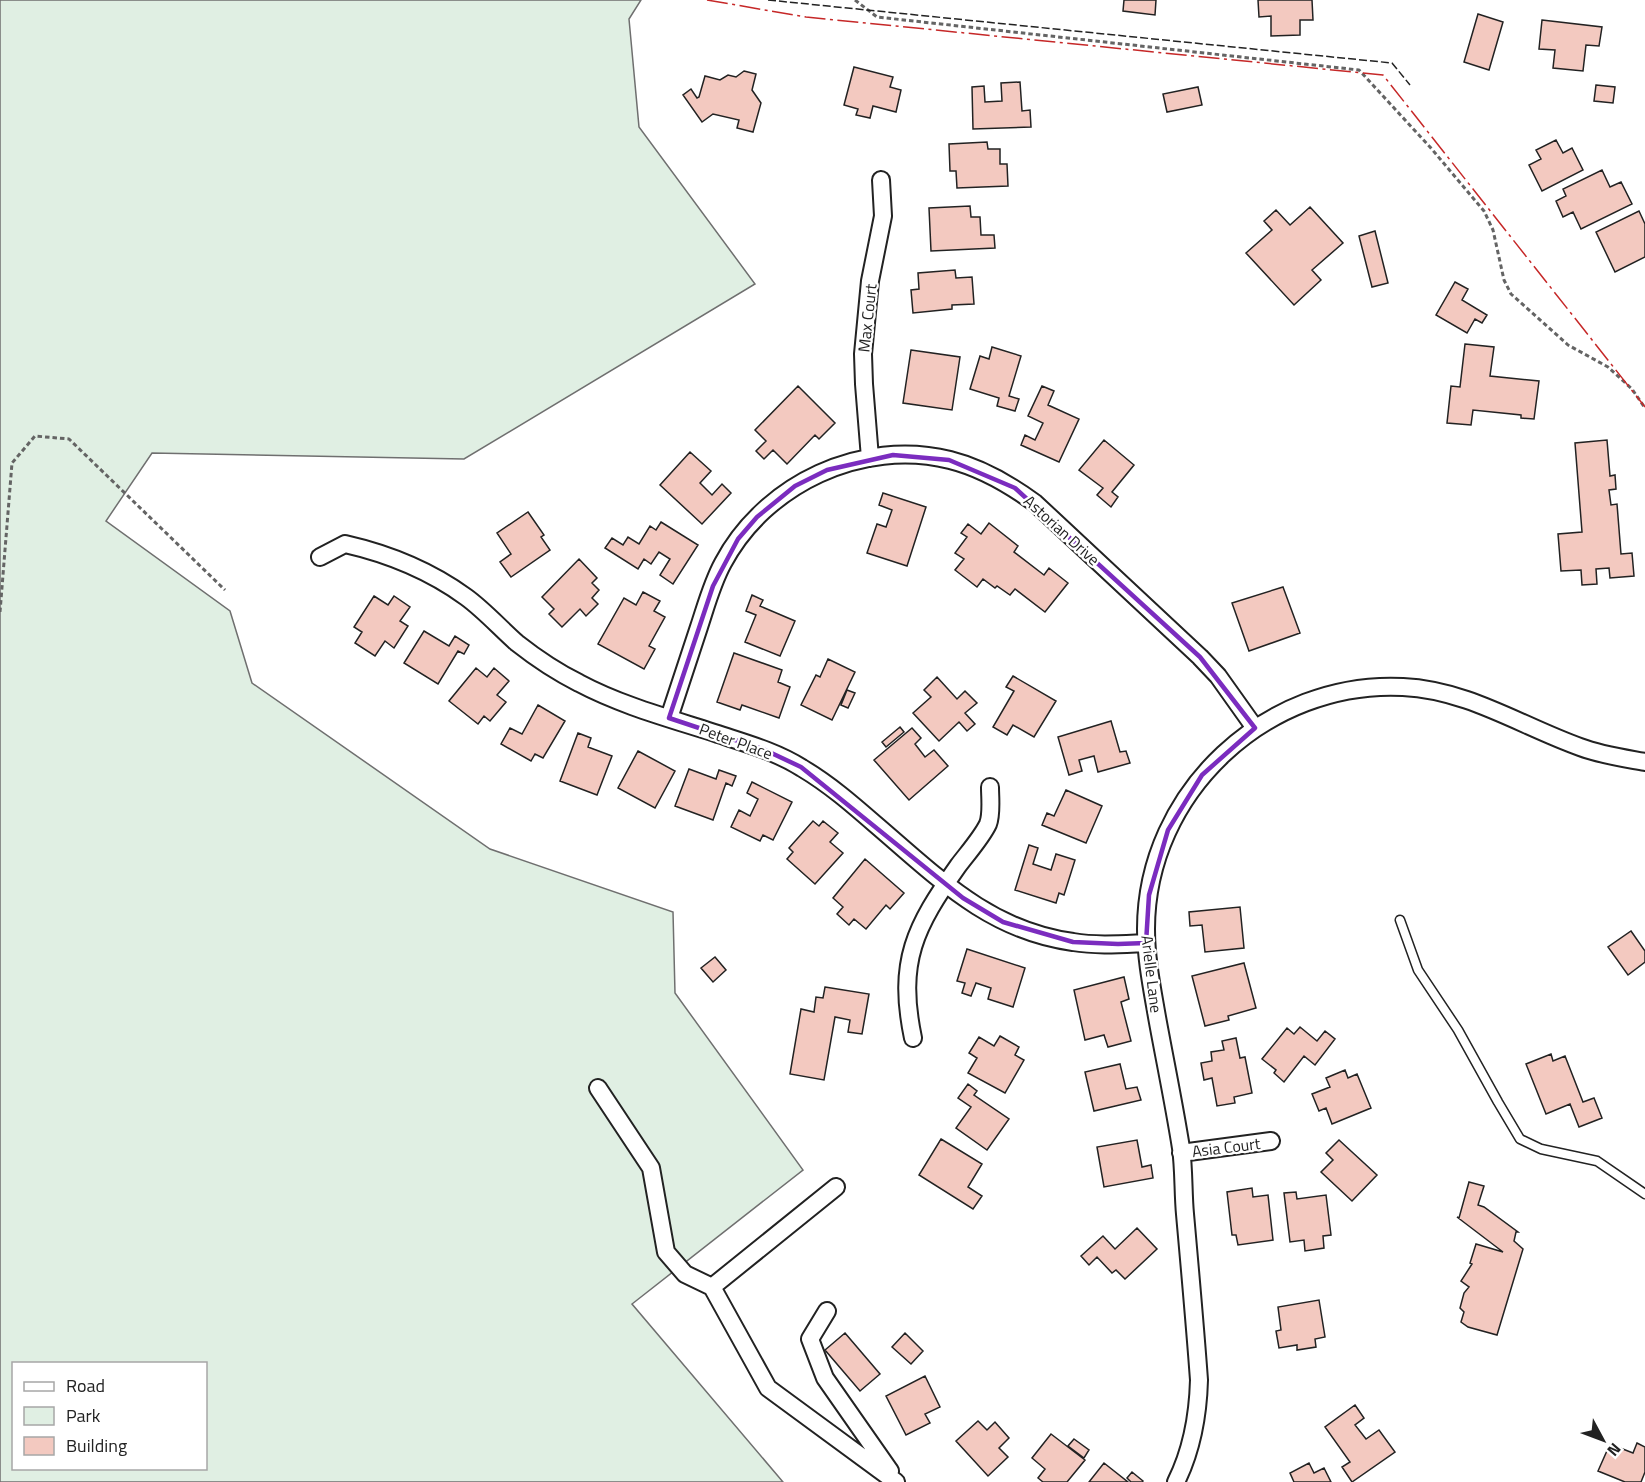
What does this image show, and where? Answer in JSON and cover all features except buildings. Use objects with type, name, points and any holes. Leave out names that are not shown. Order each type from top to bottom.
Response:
[{"type":"street","name":"Max Court","points":[[870,458],[864,384],[864,345],[870,281],[883,216],[881,180]]},
{"type":"street","name":"Astorian Drive","points":[[669,718],[713,586],[723,563],[738,539],[757,517],[795,486],[840,465],[893,455],[918,455],[950,460],[983,471],[1015,488],[1035,503],[1200,657],[1218,676],[1255,728]]},
{"type":"street","name":"Peter Place","points":[[320,557],[345,544],[406,562],[438,578],[467,597],[518,643],[579,684],[616,700],[765,750],[801,767],[834,789],[945,884],[984,912],[1003,922],[1037,934],[1073,942],[1146,943]]},
{"type":"street","name":"Arielle Lane","points":[[1176,1482],[1185,1463],[1198,1411],[1200,1380],[1181,1152],[1146,943],[1149,896],[1156,862],[1168,830],[1182,803],[1202,775],[1225,751],[1278,713],[1342,691],[1373,687],[1404,687],[1438,691],[1471,700],[1580,747],[1613,757],[1645,762]]},
{"type":"street","points":[[913,1038],[906,991],[908,967],[914,943],[921,923],[945,884],[988,823],[990,787]]},
{"type":"street","points":[[598,1088],[651,1168],[666,1252],[685,1274],[712,1287],[768,1388],[897,1482]]},
{"type":"street","name":"Asia Court","points":[[1181,1152],[1271,1141]]},
{"type":"street","points":[[712,1287],[836,1187]]},
{"type":"street","points":[[827,1311],[810,1339],[825,1378],[897,1482]]},
{"type":"lane","points":[[1400,920],[1418,969],[1458,1030],[1520,1138],[1541,1149],[1597,1161],[1645,1194]]},
{"type":"path","points":[[855,0],[877,17],[1359,70],[1430,147],[1484,211],[1493,230],[1504,280],[1511,294],[1568,345],[1608,367],[1632,389],[1645,408]]},
{"type":"path","points":[[0,612],[12,463],[35,436],[69,439],[225,590]]},
{"type":"highlighted area","points":[[893,455],[949,460],[1015,488],[1200,657],[1255,728],[1202,775],[1168,830],[1149,895],[1146,943],[1118,944],[1073,942],[1003,922],[963,898],[801,767],[765,750],[669,718],[713,586],[738,539],[757,517],[795,486],[827,470]]},
{"type":"green space","points":[[0,0],[641,0],[629,19],[639,127],[755,284],[464,459],[152,453],[106,521],[230,611],[252,683],[490,849],[673,912],[675,993],[803,1170],[632,1304],[783,1482],[0,1482]]},
{"type":"fence","points":[[768,0],[1392,63],[1410,85]]},
{"type":"power","points":[[707,0],[806,17],[1383,75],[1645,407]]}]
